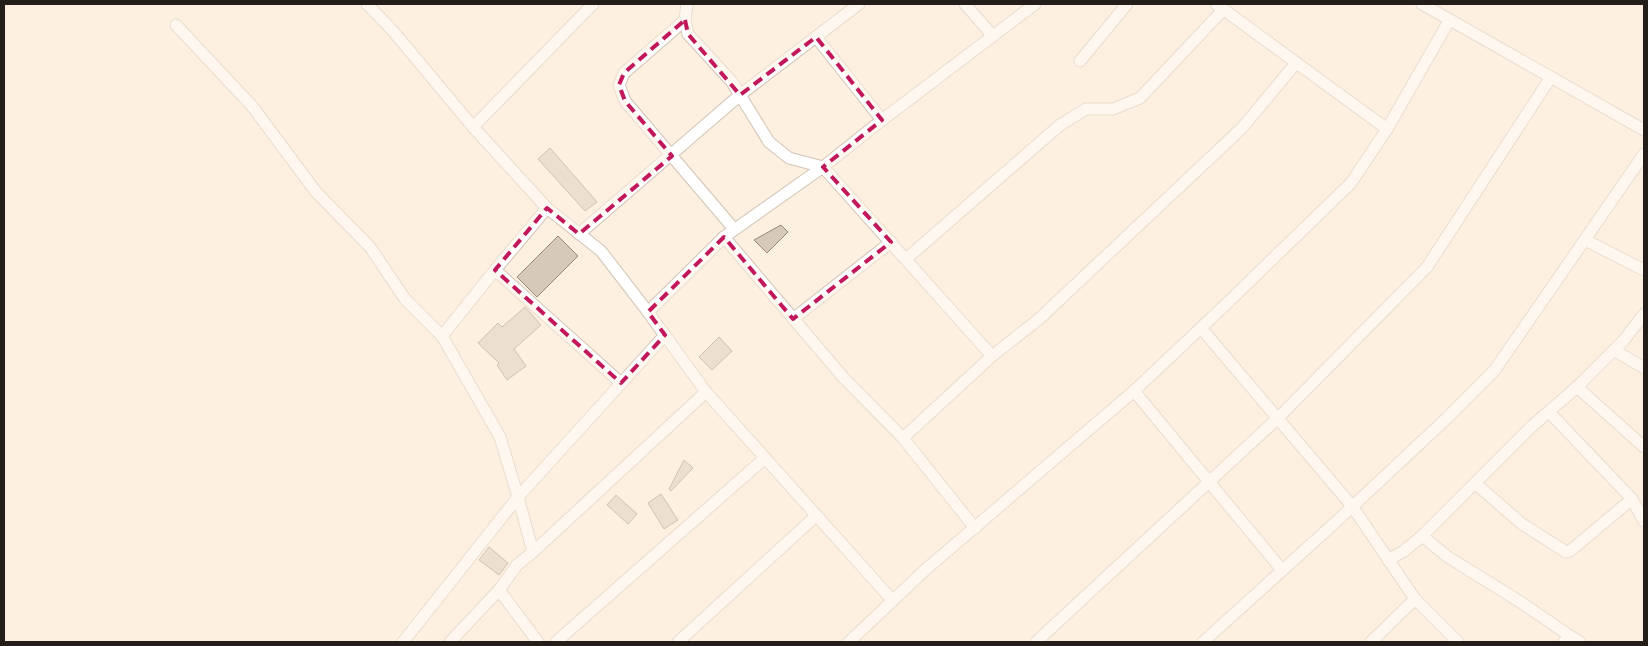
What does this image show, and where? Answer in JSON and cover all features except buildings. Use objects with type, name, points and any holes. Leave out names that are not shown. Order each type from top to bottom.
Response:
[{"type":"street","points":[[367,4],[393,31],[473,127],[547,208],[601,251],[706,392],[892,601]]},
{"type":"street","points":[[473,127],[593,4]]},
{"type":"street","points":[[687,4],[685,20],[688,34],[732,82],[769,142],[789,158],[823,167],[992,356]]},
{"type":"street","points":[[580,234],[672,156],[740,94],[859,4]]},
{"type":"street","points":[[965,4],[992,35]]},
{"type":"street","points":[[648,312],[734,229],[823,167],[992,35],[1035,4]]},
{"type":"street","points":[[1080,61],[1127,4]]},
{"type":"street","points":[[1422,4],[1644,130]]},
{"type":"street","points":[[906,259],[1060,125],[1086,109],[1113,109],[1140,98],[1219,7],[1387,129]]},
{"type":"street","points":[[685,20],[624,73],[619,85],[625,101],[734,229]]},
{"type":"street","points":[[849,642],[925,570],[1134,391],[1350,183],[1387,129],[1449,21]]},
{"type":"street","points":[[176,25],[252,106],[316,192],[370,247],[404,299],[442,336],[500,436],[533,552]]},
{"type":"street","points":[[816,37],[882,120]]},
{"type":"street","points":[[902,438],[992,356],[1039,319],[1242,128],[1296,63]]},
{"type":"street","points":[[1036,642],[1278,418],[1426,267],[1551,77]]},
{"type":"street","points":[[1203,642],[1447,418],[1494,371],[1644,154]]},
{"type":"street","points":[[442,336],[547,208]]},
{"type":"street","points":[[724,237],[842,376],[902,438],[975,528]]},
{"type":"street","points":[[1585,240],[1644,270]]},
{"type":"street","points":[[792,319],[891,242]]},
{"type":"street","points":[[495,270],[621,383]]},
{"type":"street","points":[[1388,560],[1404,551],[1422,536],[1549,412],[1577,388],[1624,340],[1644,314]]},
{"type":"street","points":[[1201,328],[1352,506],[1415,599],[1458,642]]},
{"type":"street","points":[[403,642],[518,497],[665,335]]},
{"type":"street","points":[[1614,350],[1644,368]]},
{"type":"street","points":[[1577,388],[1644,447]]},
{"type":"street","points":[[1134,391],[1282,570]]},
{"type":"street","points":[[450,642],[499,590],[517,565],[706,392]]},
{"type":"street","points":[[1549,412],[1632,499],[1644,521]]},
{"type":"street","points":[[556,642],[765,458]]},
{"type":"street","points":[[1475,483],[1522,524],[1566,552],[1570,551],[1632,499]]},
{"type":"street","points":[[678,642],[816,516]]},
{"type":"street","points":[[1422,536],[1448,557],[1522,603],[1571,640]]},
{"type":"street","points":[[499,590],[538,642]]},
{"type":"street","points":[[1371,642],[1415,599]]},
{"type":"highlighted area","points":[[685,20],[688,34],[740,95],[816,37],[882,120],[823,167],[891,242],[793,319],[724,237],[648,312],[665,335],[621,383],[495,270],[547,208],[579,234],[672,156],[625,101],[619,85],[624,73]]}]
